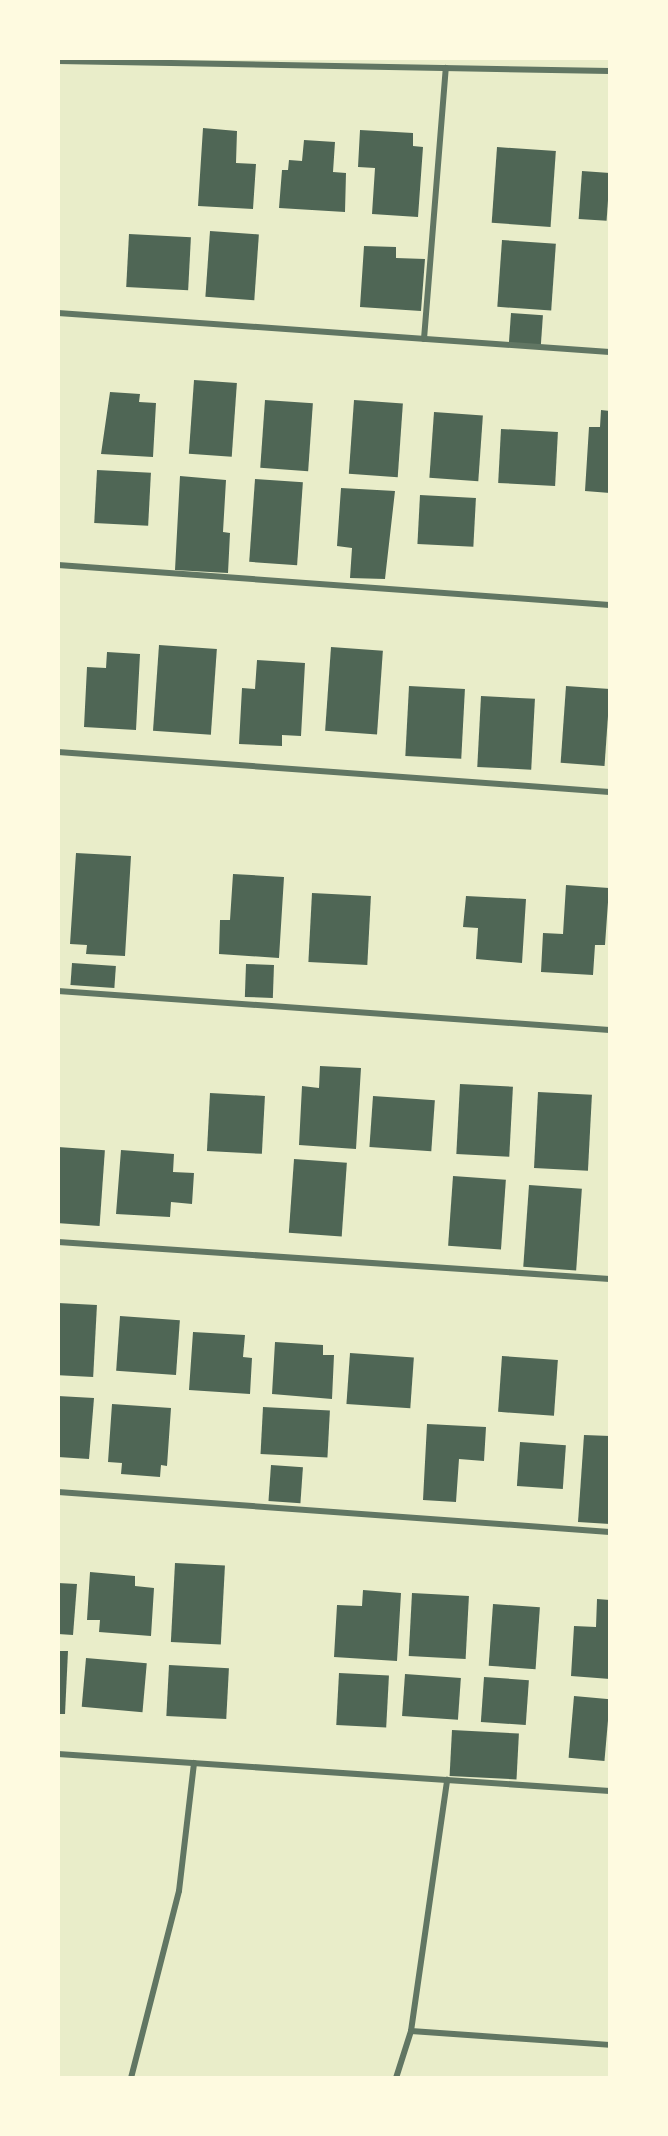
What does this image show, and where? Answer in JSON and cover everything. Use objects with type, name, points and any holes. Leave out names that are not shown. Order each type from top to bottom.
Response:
[{"type":"street","points":[[58,61],[609,71]]},
{"type":"street","points":[[424,339],[446,68]]},
{"type":"street","points":[[58,313],[609,352]]},
{"type":"street","points":[[58,565],[609,605]]},
{"type":"street","points":[[58,752],[609,792]]},
{"type":"street","points":[[58,991],[609,1030]]},
{"type":"street","points":[[58,1242],[609,1279]]},
{"type":"street","points":[[58,1492],[609,1532]]},
{"type":"street","points":[[58,1754],[609,1791]]},
{"type":"street","points":[[131,2078],[179,1891],[194,1763]]},
{"type":"street","points":[[396,2078],[411,2031],[447,1780]]},
{"type":"street","points":[[411,2031],[609,2045]]},
{"type":"building","points":[[203,128],[237,131],[236,163],[256,164],[253,209],[198,206]]},
{"type":"building","points":[[360,130],[413,133],[413,146],[423,147],[418,217],[372,214],[375,168],[358,167]]},
{"type":"building","points":[[304,140],[335,142],[333,172],[346,173],[345,212],[279,208],[282,170],[288,170],[289,160],[302,161]]},
{"type":"building","points":[[497,147],[556,151],[551,227],[492,223]]},
{"type":"building","points":[[582,171],[610,173],[607,221],[579,219]]},
{"type":"building","points":[[210,231],[259,234],[254,300],[205,297]]},
{"type":"building","points":[[129,234],[191,237],[188,290],[126,287]]},
{"type":"building","points":[[502,240],[556,244],[551,311],[497,307]]},
{"type":"building","points":[[364,246],[396,247],[396,258],[425,259],[421,311],[360,307]]},
{"type":"building","points":[[511,313],[543,315],[541,347],[509,345]]},
{"type":"building","points":[[194,380],[237,383],[232,457],[189,454]]},
{"type":"building","points":[[110,392],[140,394],[139,402],[156,403],[153,457],[101,454]]},
{"type":"building","points":[[265,400],[313,403],[308,471],[260,468]]},
{"type":"building","points":[[354,400],[403,403],[398,477],[349,474]]},
{"type":"building","points":[[601,410],[610,411],[610,493],[585,491],[589,427],[600,427]]},
{"type":"building","points":[[434,412],[483,415],[478,481],[429,478]]},
{"type":"building","points":[[501,429],[558,432],[555,486],[498,483]]},
{"type":"building","points":[[97,470],[151,473],[148,526],[94,523]]},
{"type":"building","points":[[180,476],[226,480],[223,532],[230,533],[228,573],[175,570]]},
{"type":"building","points":[[255,479],[303,482],[297,565],[249,562]]},
{"type":"building","points":[[341,488],[395,491],[385,579],[350,578],[352,548],[337,546]]},
{"type":"building","points":[[420,495],[476,498],[473,547],[417,544]]},
{"type":"building","points":[[159,645],[217,649],[211,735],[153,731]]},
{"type":"building","points":[[331,647],[383,651],[377,734],[325,731]]},
{"type":"building","points":[[107,652],[140,654],[136,730],[84,727],[87,667],[106,668]]},
{"type":"building","points":[[257,660],[305,663],[301,736],[282,735],[282,746],[239,744],[242,688],[255,689]]},
{"type":"building","points":[[409,686],[465,689],[461,759],[405,756]]},
{"type":"building","points":[[566,686],[610,689],[605,766],[561,763]]},
{"type":"building","points":[[481,696],[535,699],[531,770],[477,767]]},
{"type":"building","points":[[76,853],[131,856],[125,956],[86,954],[87,945],[70,944]]},
{"type":"building","points":[[233,874],[284,877],[279,958],[219,954],[220,920],[230,920]]},
{"type":"building","points":[[566,885],[609,888],[605,945],[595,945],[593,975],[541,972],[543,933],[563,934]]},
{"type":"building","points":[[312,893],[371,896],[367,965],[308,962]]},
{"type":"building","points":[[466,896],[526,899],[522,963],[476,959],[478,928],[463,927]]},
{"type":"building","points":[[72,963],[116,966],[114,988],[70,985]]},
{"type":"building","points":[[246,964],[274,965],[273,998],[245,997]]},
{"type":"building","points":[[320,1066],[361,1068],[356,1149],[299,1145],[302,1086],[319,1088]]},
{"type":"building","points":[[460,1084],[513,1087],[509,1157],[456,1154]]},
{"type":"building","points":[[538,1092],[592,1095],[588,1171],[534,1168]]},
{"type":"building","points":[[210,1093],[265,1096],[262,1154],[207,1151]]},
{"type":"building","points":[[373,1096],[435,1100],[431,1151],[369,1147]]},
{"type":"building","points":[[58,1147],[105,1150],[100,1226],[58,1223]]},
{"type":"building","points":[[121,1150],[174,1154],[173,1172],[194,1173],[192,1204],[171,1202],[170,1217],[116,1214]]},
{"type":"building","points":[[294,1159],[347,1163],[342,1237],[289,1233]]},
{"type":"building","points":[[453,1176],[506,1180],[501,1250],[448,1246]]},
{"type":"building","points":[[529,1185],[582,1189],[576,1270],[523,1267]]},
{"type":"building","points":[[58,1303],[97,1305],[93,1377],[58,1375]]},
{"type":"building","points":[[120,1316],[180,1320],[176,1375],[116,1371]]},
{"type":"building","points":[[193,1332],[245,1335],[243,1357],[252,1358],[250,1394],[189,1390]]},
{"type":"building","points":[[275,1342],[323,1345],[323,1355],[334,1355],[332,1399],[272,1394]]},
{"type":"building","points":[[350,1353],[414,1357],[410,1408],[346,1404]]},
{"type":"building","points":[[502,1356],[558,1360],[554,1416],[498,1412]]},
{"type":"building","points":[[58,1396],[94,1398],[89,1459],[58,1457]]},
{"type":"building","points":[[112,1404],[171,1408],[167,1466],[161,1465],[160,1477],[121,1474],[122,1463],[108,1462]]},
{"type":"building","points":[[263,1407],[330,1411],[327,1457],[261,1454]]},
{"type":"building","points":[[427,1424],[486,1427],[484,1461],[459,1459],[456,1502],[423,1500]]},
{"type":"building","points":[[584,1435],[610,1436],[610,1524],[578,1522]]},
{"type":"building","points":[[520,1442],[566,1445],[563,1489],[517,1486]]},
{"type":"building","points":[[271,1465],[303,1467],[300,1503],[268,1501]]},
{"type":"building","points":[[175,1563],[225,1566],[221,1645],[171,1642]]},
{"type":"building","points":[[90,1572],[135,1576],[135,1586],[154,1588],[151,1636],[99,1632],[100,1620],[87,1620]]},
{"type":"building","points":[[58,1583],[77,1584],[73,1635],[58,1634]]},
{"type":"building","points":[[363,1590],[401,1593],[397,1661],[334,1657],[337,1605],[362,1606]]},
{"type":"building","points":[[412,1593],[469,1596],[466,1659],[409,1656]]},
{"type":"building","points":[[597,1599],[610,1600],[610,1679],[571,1676],[574,1626],[596,1627]]},
{"type":"building","points":[[493,1604],[540,1607],[536,1669],[489,1666]]},
{"type":"building","points":[[58,1651],[68,1651],[65,1714],[58,1714]]},
{"type":"building","points":[[86,1658],[147,1663],[142,1712],[82,1707]]},
{"type":"building","points":[[169,1665],[229,1668],[226,1719],[166,1716]]},
{"type":"building","points":[[339,1673],[389,1676],[386,1728],[336,1725]]},
{"type":"building","points":[[405,1674],[461,1678],[458,1720],[402,1716]]},
{"type":"building","points":[[484,1677],[529,1680],[526,1725],[481,1722]]},
{"type":"building","points":[[574,1696],[610,1699],[604,1761],[569,1758]]},
{"type":"building","points":[[452,1730],[519,1734],[517,1779],[450,1776]]}]
